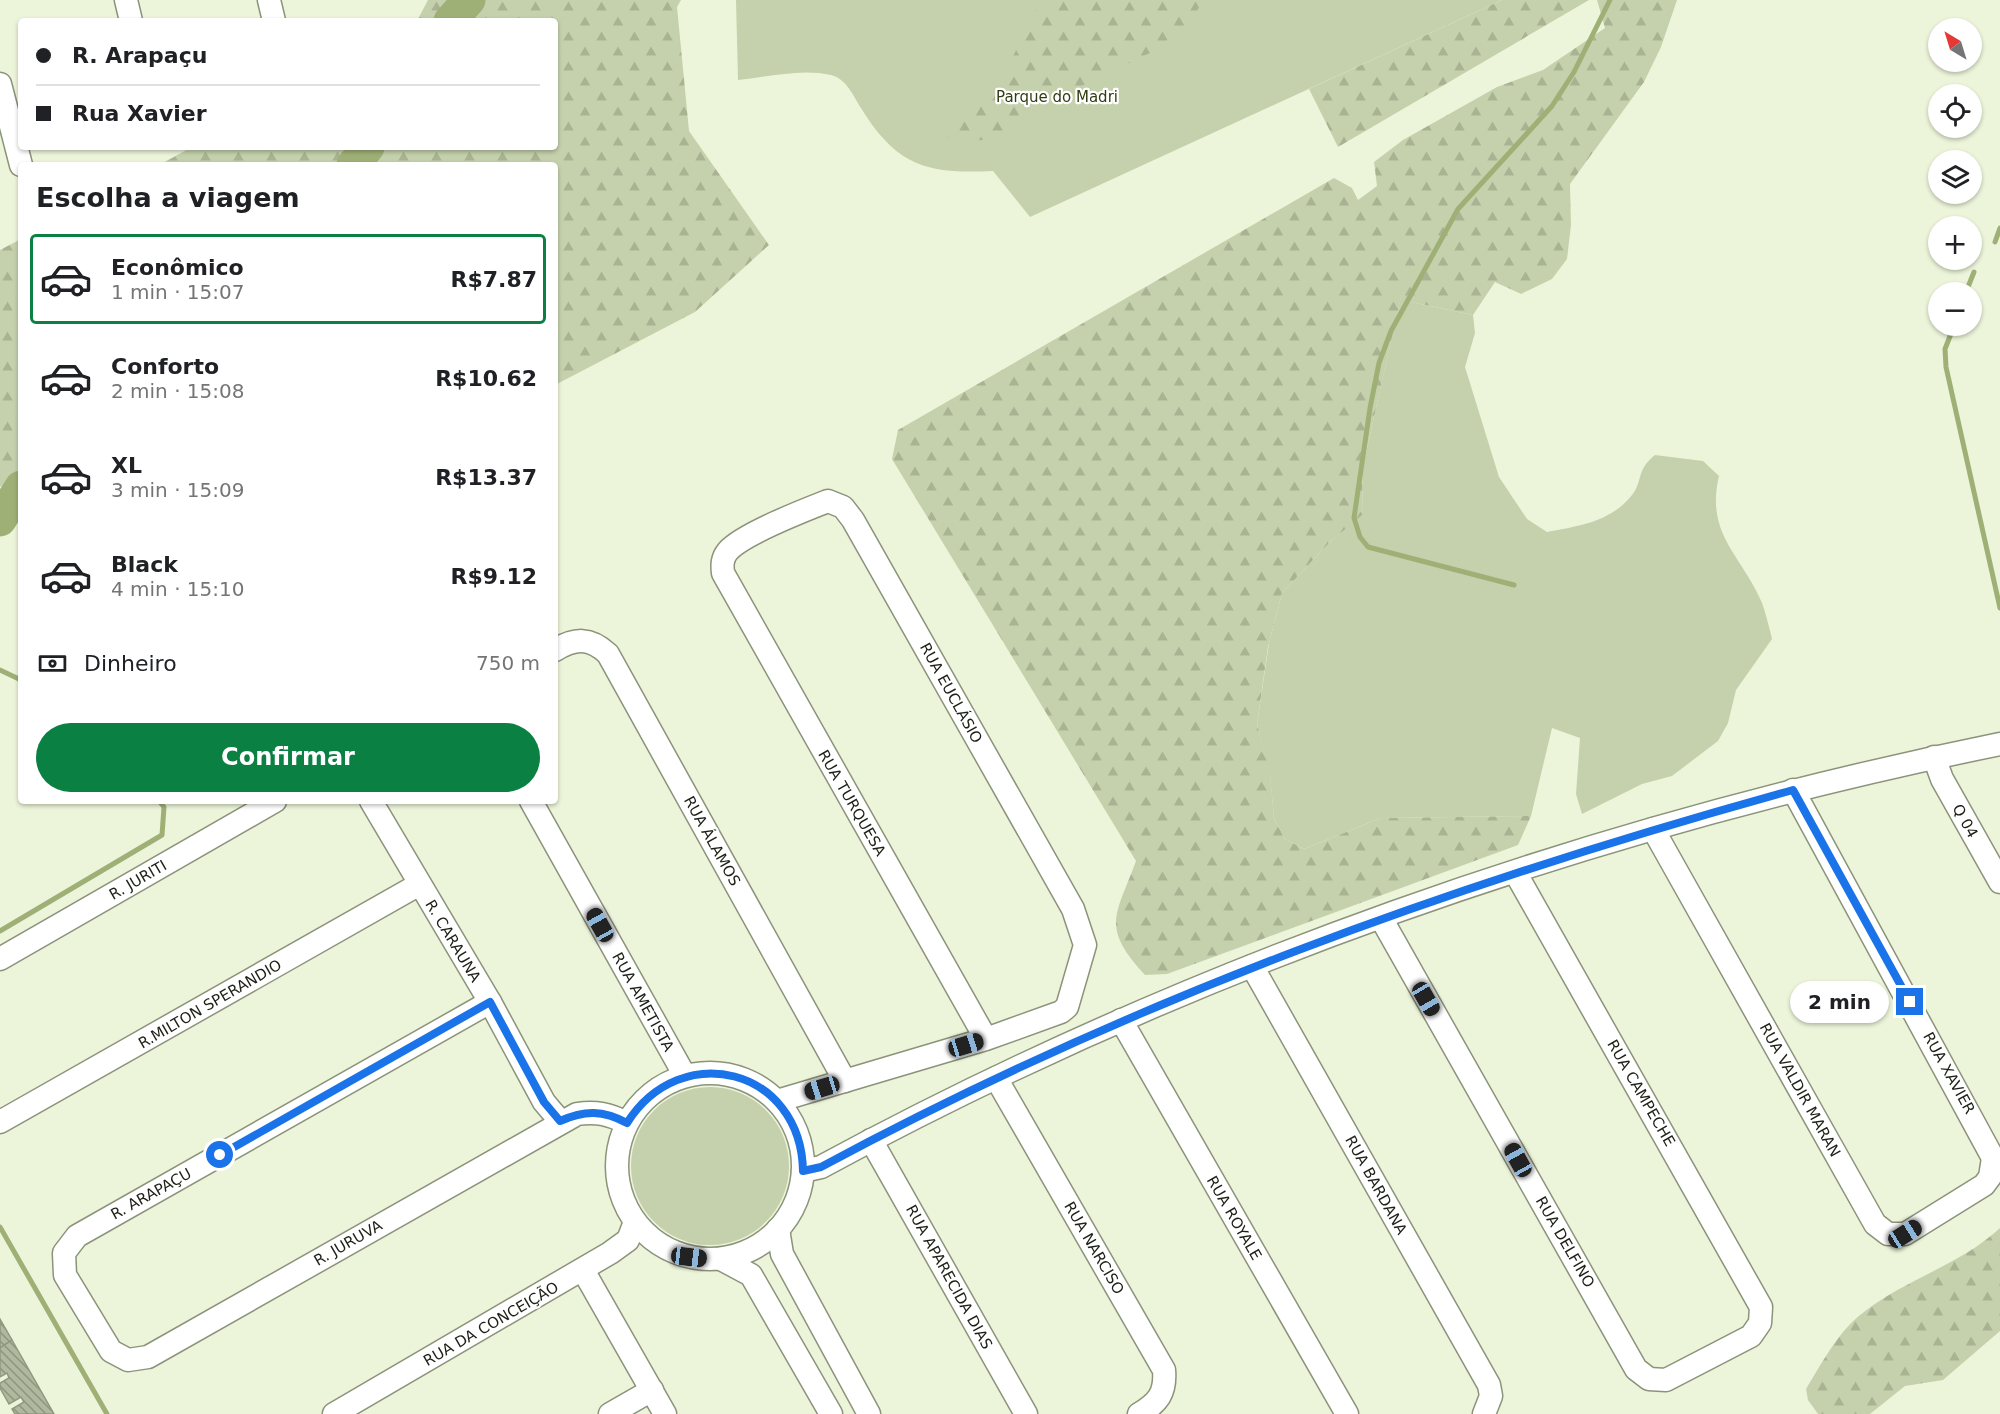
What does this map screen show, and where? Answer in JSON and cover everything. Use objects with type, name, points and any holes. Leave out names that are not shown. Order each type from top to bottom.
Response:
[{"type":"street","points":[[126,0],[130,18]]},
{"type":"street","points":[[269,0],[273,18]]},
{"type":"street","points":[[0,84],[20,162]]},
{"type":"street","name":"RUA EUCLÁSIO","points":[[722,566],[724,558],[734,546],[793,514],[828,501],[843,507],[853,520],[1077,917],[1085,945],[1068,1007],[1061,1012],[986,1039]]},
{"type":"street","name":"RUA TURQUESA","points":[[722,566],[726,581],[986,1039]]},
{"type":"street","name":"RUA ÁLAMOS","points":[[558,648],[580,640],[600,647],[608,654],[845,1081]]},
{"type":"street","points":[[803,1171],[821,1167],[996,1078],[1121,1020],[1252,966],[1381,918],[1515,872],[1653,829],[1793,790],[2000,744]]},
{"type":"street","name":"Q 04","points":[[1934,757],[1942,779],[2000,882]]},
{"type":"street","name":"RUA XAVIER","points":[[1793,790],[1990,1149],[1993,1168]]},
{"type":"street","name":"R. JURITI","points":[[0,959],[270,804]]},
{"type":"street","name":"R. CARAUNA","points":[[373,804],[418,885],[490,1002],[544,1102],[560,1121]]},
{"type":"street","name":"RUA AMETISTA","points":[[533,804],[685,1076]]},
{"type":"street","name":"RUA VALDIR MARAN","points":[[1653,829],[1875,1224],[1888,1234],[1905,1234],[1984,1185],[1993,1168]]},
{"type":"street","name":"RUA CAMPECHE","points":[[1515,872],[1758,1300],[1762,1315]]},
{"type":"street","name":"R.MILTON SPERANDIO","points":[[0,1122],[9,1120],[418,885]]},
{"type":"street","name":"RUA DELFINO","points":[[1381,918],[1641,1376],[1657,1382],[1666,1380],[1751,1336],[1760,1323],[1762,1315]]},
{"type":"street","name":"RUA BARDANA","points":[[1252,966],[1489,1385],[1486,1410]]},
{"type":"street","name":"R. ARAPAÇU","points":[[88,1313],[65,1275],[63,1264],[69,1243],[77,1236],[490,1002]]},
{"type":"street","name":"RUA ROYALE","points":[[1121,1020],[1347,1414]]},
{"type":"street","points":[[777,1101],[986,1039]]},
{"type":"street","points":[[717,1073],[733,1076],[762,1088],[777,1101],[793,1124],[799,1139],[803,1171],[795,1202],[778,1229],[752,1249],[721,1259],[689,1257],[658,1245],[635,1222],[626,1207],[616,1174],[617,1157],[627,1123],[645,1099],[657,1089],[685,1076],[717,1073]]},
{"type":"street","name":"RUA NARCISO","points":[[996,1078],[1164,1370],[1165,1383],[1162,1395],[1155,1405],[1139,1414]]},
{"type":"street","name":"R. JURUVA","points":[[88,1313],[111,1352],[128,1360],[148,1358],[560,1121],[577,1114],[594,1111],[611,1115],[627,1123]]},
{"type":"street","name":"RUA APARECIDA DIAS","points":[[872,1140],[1026,1414]]},
{"type":"street","name":"RUA DA CONCEIÇÃO","points":[[334,1414],[584,1270],[628,1240],[635,1222]]},
{"type":"street","points":[[778,1229],[782,1254],[868,1414]]},
{"type":"street","points":[[721,1259],[751,1275],[831,1414]]},
{"type":"street","points":[[584,1270],[665,1414]]},
{"type":"street","points":[[610,1414],[652,1390]]},
{"type":"green space","points":[[428,0],[681,0],[677,7],[689,131],[769,245],[695,312],[558,383],[558,162],[164,162],[186,150],[558,150],[558,18],[419,18]]},
{"type":"green space","name":"Parque do Madri","points":[[736,0],[1502,0],[1030,217],[993,171],[970,172],[932,168],[901,155],[874,128],[849,88],[837,77],[808,72],[738,80]]},
{"type":"green space","points":[[1039,0],[1203,0],[1192,20],[1154,51],[1061,96],[1005,139],[962,141],[942,136],[940,124],[972,107],[1003,72],[1020,43]]},
{"type":"green space","points":[[1502,0],[1589,0],[1338,147],[1309,89]]},
{"type":"green space","points":[[1597,0],[1677,0],[1661,47],[1644,82],[1570,184],[1571,225],[1567,259],[1552,279],[1521,294],[1495,282],[1473,315],[1411,302],[1401,297],[1363,466],[1362,515],[1331,541],[1282,593],[1268,647],[1257,724],[1270,772],[1274,818],[1285,839],[1304,849],[1381,818],[1531,816],[1518,845],[1167,974],[1145,975],[1122,944],[1117,932],[1116,920],[1118,908],[1136,861],[892,459],[898,430],[1334,178],[1352,188],[1358,200],[1377,186],[1374,162],[1403,140],[1497,87],[1543,70],[1605,28]]},
{"type":"green space","points":[[18,241],[18,478],[0,487],[0,250]]},
{"type":"green space","points":[[1401,296],[1411,302],[1473,315],[1475,333],[1465,367],[1499,477],[1527,519],[1547,532],[1604,517],[1624,504],[1638,485],[1645,466],[1655,455],[1703,461],[1719,476],[1716,496],[1721,529],[1762,603],[1772,639],[1736,690],[1728,723],[1718,741],[1672,776],[1642,784],[1582,814],[1576,794],[1580,738],[1552,728],[1531,816],[1381,818],[1304,849],[1285,839],[1274,818],[1270,775],[1257,724],[1269,643],[1282,593],[1331,541],[1362,514],[1363,466]]},
{"type":"green space","points":[[710,1087],[725,1088],[740,1093],[754,1100],[766,1110],[776,1122],[783,1136],[788,1151],[788,1181],[783,1196],[776,1210],[766,1222],[754,1232],[740,1239],[725,1244],[710,1245],[695,1244],[680,1239],[666,1232],[654,1222],[644,1210],[637,1196],[632,1181],[631,1166],[632,1151],[637,1136],[644,1122],[654,1110],[666,1100],[680,1093],[695,1088]]},
{"type":"green space","points":[[2000,1228],[2000,1331],[1943,1380],[1905,1386],[1870,1414],[1818,1414],[1808,1400],[1806,1389],[1832,1348],[1855,1319],[1880,1300],[1968,1252]]},
{"type":"building","points":[[0,1319],[12,1340],[0,1348]]},
{"type":"building","points":[[12,1340],[54,1414],[15,1414],[12,1409],[24,1402],[21,1397],[9,1404],[0,1388],[0,1383],[9,1378],[7,1373],[0,1377],[0,1348]]},
{"type":"waterway","points":[[453,18],[469,0]]},
{"type":"waterway","points":[[1514,585],[1368,547],[1360,537],[1354,518],[1370,408],[1379,363],[1391,331],[1458,209],[1552,106],[1574,72],[1610,0]]},
{"type":"waterway","points":[[356,162],[366,150]]},
{"type":"waterway","points":[[1995,242],[2000,228]]},
{"type":"waterway","points":[[1970,282],[1974,272]]},
{"type":"waterway","points":[[1950,336],[1945,349],[1946,367],[2000,608]]},
{"type":"waterway","points":[[0,520],[18,492]]},
{"type":"waterway","points":[[0,670],[18,679]]},
{"type":"waterway","points":[[0,931],[162,835],[164,807],[162,804]]},
{"type":"waterway","points":[[0,1227],[107,1414]]},
{"type":"route","points":[[220,1155],[490,1002],[544,1102],[560,1121],[577,1114],[594,1111],[611,1115],[627,1123],[635,1110],[657,1089],[685,1076],[717,1073],[733,1076],[762,1088],[785,1110],[793,1124],[799,1139],[803,1171],[821,1167],[996,1078],[1121,1020],[1252,966],[1515,872],[1653,829],[1793,790],[1910,1002]]}]
